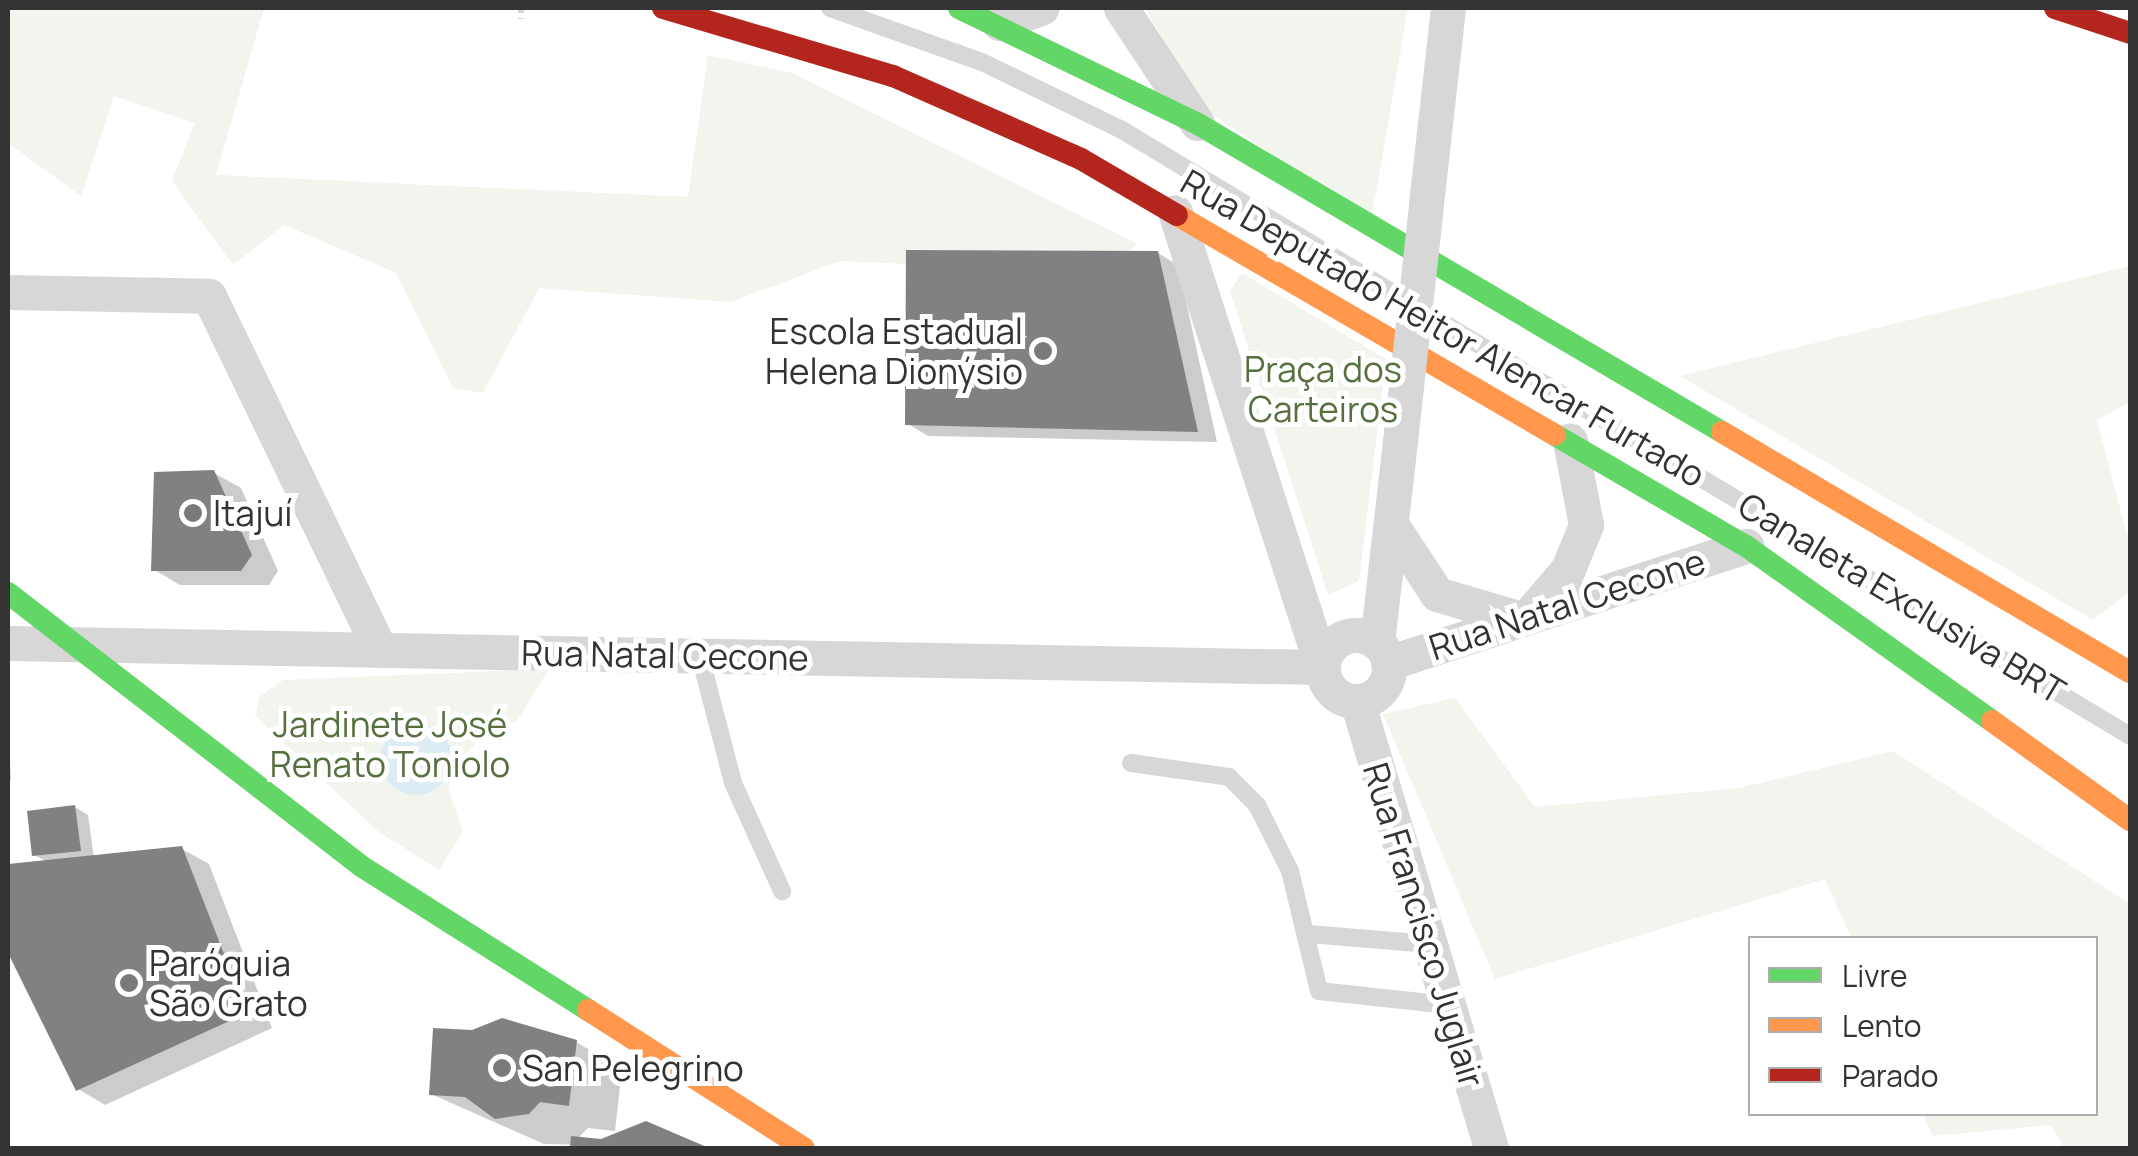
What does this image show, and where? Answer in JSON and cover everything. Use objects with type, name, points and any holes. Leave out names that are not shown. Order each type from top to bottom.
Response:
[{"type":"street","name":"Rua Deputado Heitor Alencar Furtado","points":[[662,8],[960,101],[1175,212],[1746,546],[2130,820]]},
{"type":"street","name":"Rua Deputado Heitor Alencar Furtado","points":[[959,8],[999,23],[1198,124],[2130,672]]},
{"type":"street","points":[[999,23],[1041,8]]},
{"type":"street","points":[[1122,8],[1198,124]]},
{"type":"street","points":[[1175,212],[1322,667],[1336,695],[1357,701],[1378,693],[1391,522],[1448,8]]},
{"type":"street","points":[[2055,8],[2130,33]]},
{"type":"street","points":[[8,292],[209,296],[380,650]]},
{"type":"street","points":[[1391,522],[1438,594],[1524,620],[1568,569],[1583,536],[1586,496],[1570,440]]},
{"type":"street","name":"Rua Natal Cecone","points":[[1383,653],[1524,620],[1746,546]]},
{"type":"street","points":[[8,593],[361,866],[804,1148]]},
{"type":"street","points":[[1322,667],[1348,636],[1383,653]]},
{"type":"street","name":"Rua Natal Cecone","points":[[8,643],[1322,667]]},
{"type":"street","name":"Rua Francisco Juglair","points":[[1357,701],[1491,1148]]},
{"type":"lane","name":"Canaleta Exclusiva BRT","points":[[830,8],[982,62],[1122,130],[2130,736]]},
{"type":"lane","points":[[700,656],[733,783],[782,891]]},
{"type":"lane","points":[[1131,763],[1229,778],[1258,805],[1309,934],[1320,991],[1448,1004]]},
{"type":"lane","points":[[1309,934],[1430,944]]},
{"type":"path","points":[[520,8],[521,18]]},
{"type":"green space","points":[[8,8],[264,8],[216,175],[688,197],[708,55],[792,73],[1138,244],[1097,273],[840,261],[731,302],[539,288],[483,393],[453,388],[396,273],[284,225],[233,265],[172,181],[195,123],[114,96],[81,196],[8,143]]},
{"type":"green space","points":[[1145,8],[1408,8],[1371,221],[1202,107]]},
{"type":"green space","points":[[2130,266],[2130,402],[2097,420],[2130,547],[2130,592],[2093,620],[1680,376]]},
{"type":"green space","name":"Praça dos Carteiros","points":[[1242,273],[1386,359],[1359,581],[1328,595],[1230,291]]},
{"type":"green space","name":"Jardinete José Renato Toniolo","points":[[549,669],[517,721],[488,731],[455,765],[448,788],[463,832],[439,870],[379,832],[255,716],[259,697],[283,680]]},
{"type":"green space","points":[[1455,698],[1535,807],[1739,788],[1893,751],[2130,904],[2130,1148],[2064,1148],[2051,1125],[1933,1136],[1924,1116],[2098,1116],[2098,936],[1850,936],[1825,879],[1495,979],[1383,714]]},
{"type":"shaded area","points":[[416,723],[430,725],[442,733],[450,745],[450,773],[442,785],[430,793],[416,795],[402,793],[390,785],[382,773],[380,759],[382,745],[390,733],[402,725]]},
{"type":"building","name":"Escola Estadual Helena Dionýsio","points":[[906,250],[1158,251],[1198,432],[905,425]]},
{"type":"building","name":"Itajuí","points":[[214,470],[252,555],[241,571],[151,571],[154,472]]},
{"type":"building","points":[[75,805],[81,851],[32,856],[27,811]]},
{"type":"building","name":"Paróquia São Grato","points":[[182,846],[247,1013],[76,1091],[8,953],[8,864]]},
{"type":"building","name":"San Pelegrino","points":[[502,1018],[577,1040],[569,1106],[540,1102],[529,1114],[495,1119],[465,1097],[429,1095],[433,1028],[472,1030]]},
{"type":"building","name":"San Pelegrino","points":[[646,1121],[709,1148],[570,1148],[571,1136],[601,1139]]},
{"type":"traffic: fast","points":[[959,8],[1198,124],[1722,432]]},
{"type":"traffic: fast","points":[[1555,435],[1746,546],[1992,721]]},
{"type":"traffic: fast","points":[[8,593],[361,866],[588,1010]]},
{"type":"traffic: slow","points":[[1177,215],[1555,435]]},
{"type":"traffic: slow","points":[[1722,432],[2130,672]]},
{"type":"traffic: slow","points":[[1992,721],[2130,820]]},
{"type":"traffic: slow","points":[[588,1010],[804,1148]]},
{"type":"traffic: jam","points":[[663,8],[893,76],[1081,159],[1177,215]]},
{"type":"traffic: jam","points":[[2055,8],[2130,33]]},
{"type":"place","name":"Escola Estadual Helena Dionýsio","points":[[1043,351]]},
{"type":"place","name":"Itajuí","points":[[193,513]]},
{"type":"place","name":"Paróquia São Grato","points":[[129,983]]},
{"type":"place","name":"San Pelegrino","points":[[502,1068]]}]
